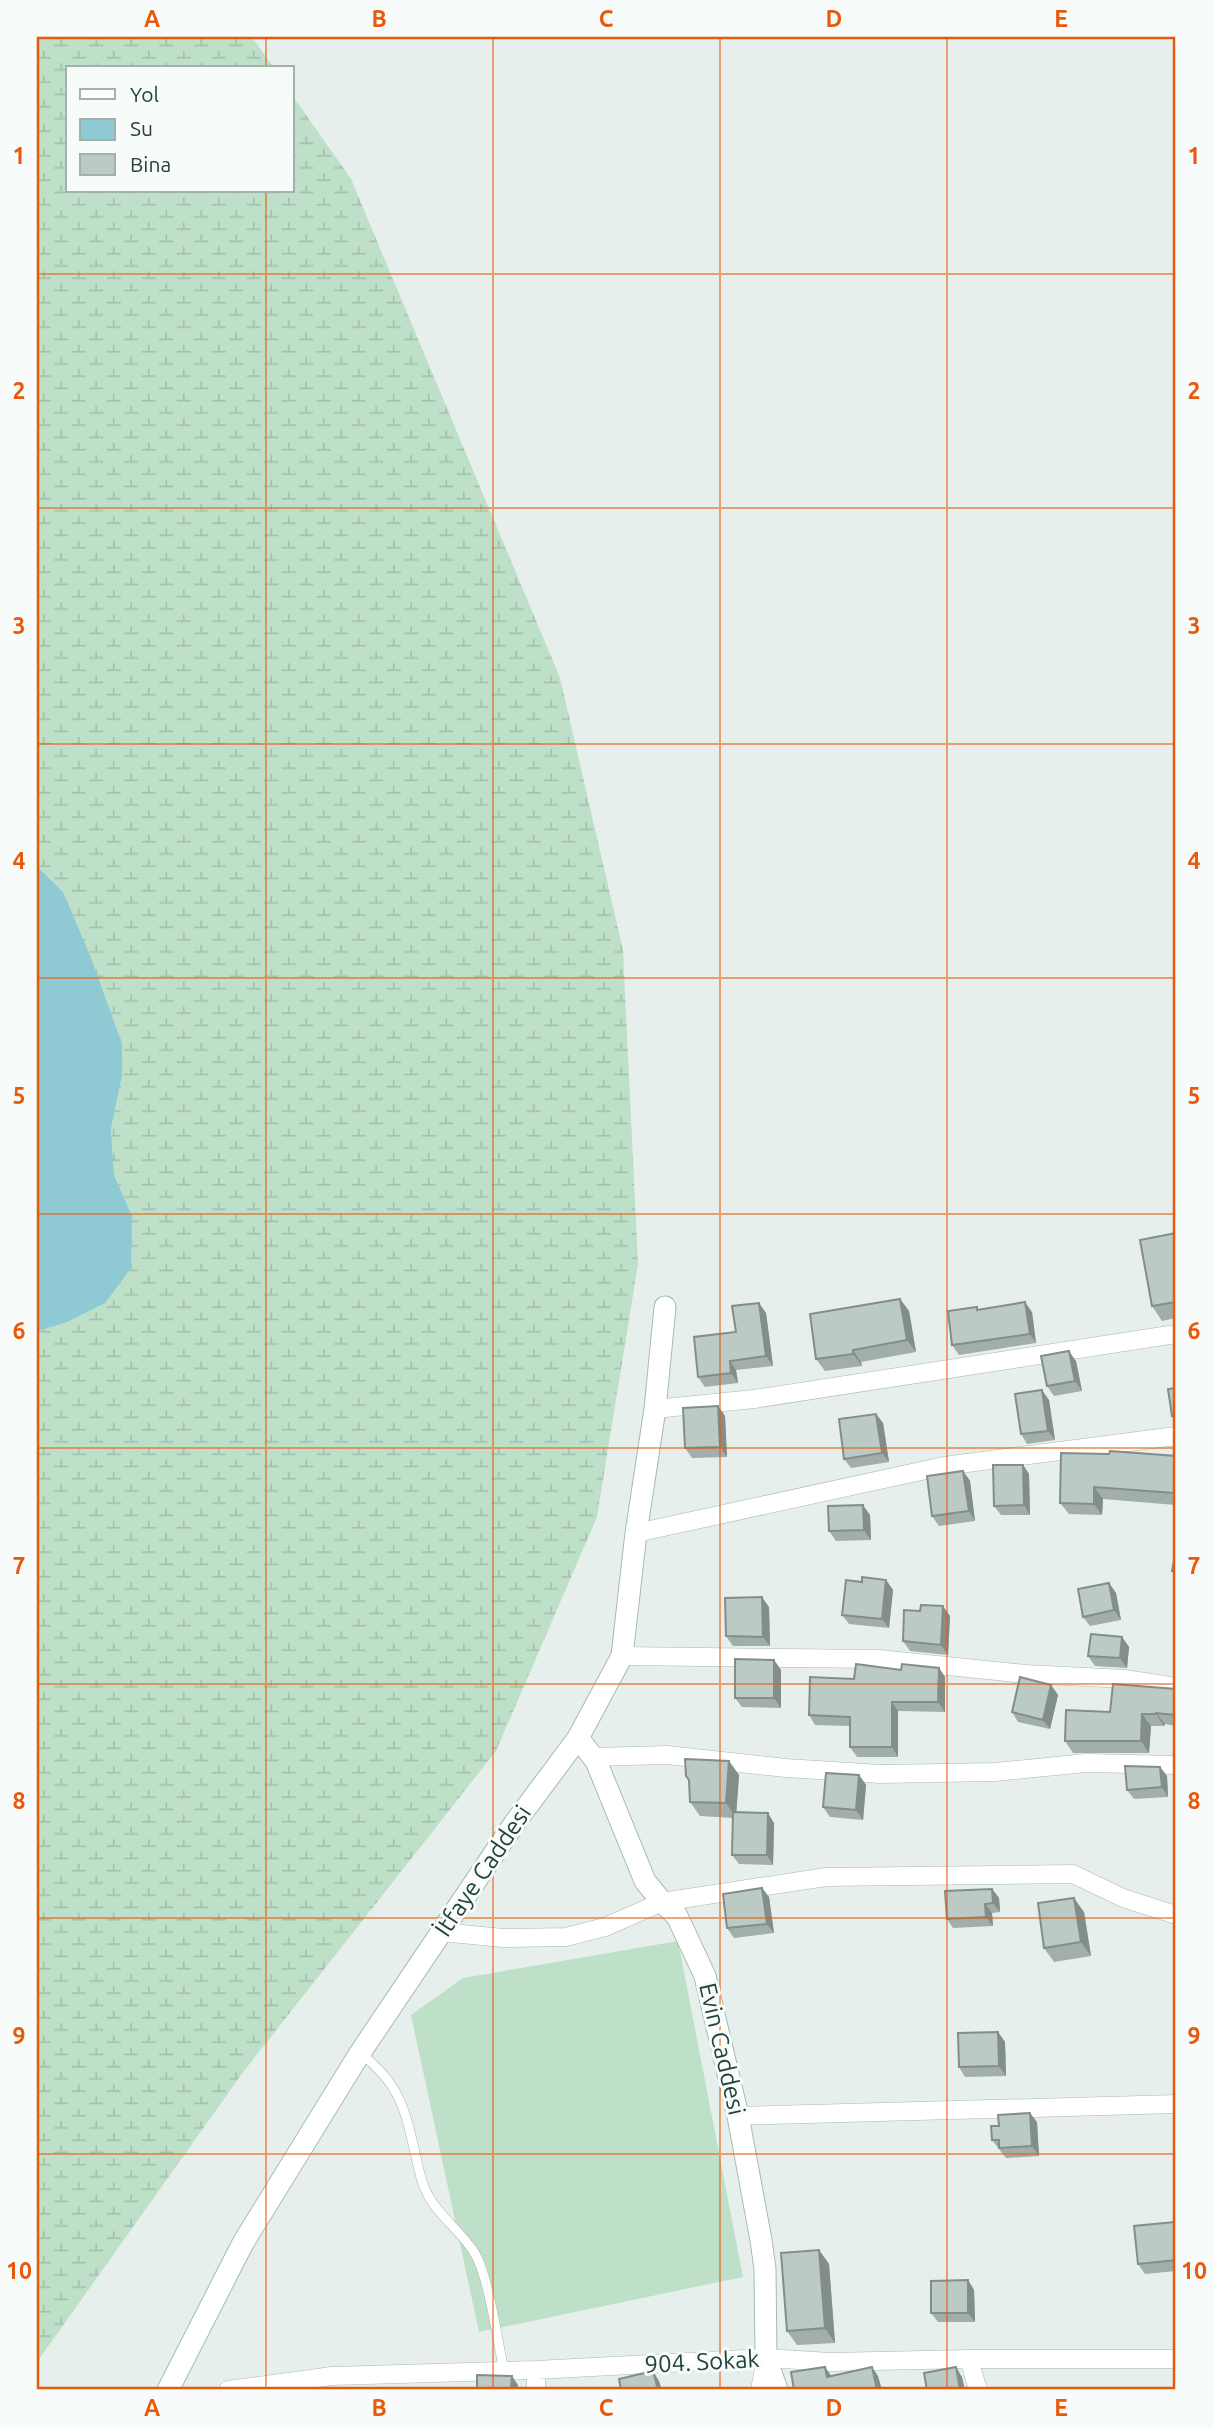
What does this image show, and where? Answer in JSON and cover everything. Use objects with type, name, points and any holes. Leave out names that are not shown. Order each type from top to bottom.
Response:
[{"type":"street","name":"İtfaye Caddesi","points":[[168,2390],[243,2243],[360,2053],[514,1824],[578,1738],[622,1656],[636,1533],[655,1409],[664,1307]]},
{"type":"street","points":[[655,1409],[754,1399],[1176,1334]]},
{"type":"street","points":[[636,1533],[944,1466],[1176,1436]]},
{"type":"street","points":[[622,1656],[880,1659],[1026,1674],[1125,1679],[1176,1686]]},
{"type":"street","name":"Evin Caddesi","points":[[578,1738],[592,1757],[645,1881],[677,1916],[691,1941],[705,1976],[738,2116],[765,2269],[766,2358],[777,2390]]},
{"type":"street","points":[[592,1757],[667,1755],[786,1768],[881,1774],[995,1772],[1086,1763],[1176,1765]]},
{"type":"street","points":[[441,1931],[503,1938],[566,1937],[605,1927],[662,1902],[826,1877],[1073,1874],[1123,1898],[1176,1915]]},
{"type":"street","points":[[738,2116],[1176,2105]]},
{"type":"street","points":[[760,2390],[766,2358]]},
{"type":"street","name":"904. Sokak","points":[[228,2390],[504,2371],[766,2358],[830,2362],[1176,2359]]},
{"type":"street","points":[[969,2359],[978,2390]]},
{"type":"street","points":[[536,2370],[536,2390]]},
{"type":"lane","points":[[360,2053],[372,2062],[397,2090],[407,2116],[423,2185],[430,2201],[475,2254],[483,2273],[504,2371]]},
{"type":"green space","points":[[37,37],[252,37],[273,66],[66,66],[66,192],[294,192],[294,98],[351,179],[560,678],[623,950],[638,1264],[597,1517],[496,1751],[244,2071],[37,2362],[37,1331],[65,1323],[132,1217],[114,1175],[111,1129],[122,1076],[63,892],[37,866]]},
{"type":"green space","points":[[678,1941],[743,2277],[479,2332],[411,2015],[463,1978]]},
{"type":"water","points":[[37,866],[63,892],[91,958],[122,1044],[122,1076],[111,1129],[114,1175],[132,1216],[131,1268],[105,1303],[65,1323],[37,1331]]},
{"type":"building","points":[[1176,1233],[1176,1302],[1152,1306],[1140,1240]]},
{"type":"building","points":[[900,1299],[907,1340],[853,1350],[853,1354],[816,1359],[810,1314]]},
{"type":"building","points":[[1025,1302],[1030,1334],[952,1345],[948,1311],[977,1307],[977,1310]]},
{"type":"building","points":[[759,1303],[766,1356],[730,1361],[731,1373],[698,1377],[694,1337],[736,1332],[732,1306]]},
{"type":"building","points":[[1069,1351],[1075,1381],[1047,1386],[1041,1356]]},
{"type":"building","points":[[1176,1388],[1176,1418],[1172,1416],[1168,1389]]},
{"type":"building","points":[[1042,1390],[1048,1431],[1021,1434],[1015,1394]]},
{"type":"building","points":[[718,1406],[720,1447],[685,1448],[683,1408]]},
{"type":"building","points":[[876,1414],[882,1453],[844,1459],[839,1419]]},
{"type":"building","points":[[1110,1451],[1176,1456],[1174,1493],[1094,1487],[1094,1504],[1060,1503],[1061,1453],[1109,1454]]},
{"type":"building","points":[[993,1465],[1023,1465],[1024,1505],[994,1506]]},
{"type":"building","points":[[963,1471],[969,1511],[932,1516],[927,1476]]},
{"type":"building","points":[[863,1505],[864,1530],[829,1531],[828,1506]]},
{"type":"building","points":[[1176,1550],[1176,1572],[1172,1571]]},
{"type":"building","points":[[862,1577],[886,1580],[882,1619],[842,1615],[846,1580],[862,1582]]},
{"type":"building","points":[[1109,1583],[1114,1610],[1083,1617],[1078,1589]]},
{"type":"building","points":[[762,1597],[763,1637],[726,1636],[725,1598]]},
{"type":"building","points":[[921,1605],[943,1606],[941,1645],[903,1641],[904,1610],[920,1611]]},
{"type":"building","points":[[1091,1634],[1122,1637],[1120,1658],[1088,1656]]},
{"type":"building","points":[[735,1659],[774,1660],[774,1698],[735,1698]]},
{"type":"building","points":[[856,1664],[901,1670],[902,1664],[939,1668],[938,1702],[892,1702],[892,1747],[850,1747],[850,1717],[809,1715],[810,1677],[854,1679]]},
{"type":"building","points":[[1020,1677],[1051,1685],[1043,1720],[1012,1712]]},
{"type":"building","points":[[1113,1684],[1176,1689],[1176,1715],[1142,1714],[1141,1741],[1065,1741],[1066,1710],[1110,1712]]},
{"type":"building","points":[[685,1759],[729,1761],[726,1803],[690,1802]]},
{"type":"building","points":[[1125,1766],[1160,1767],[1162,1787],[1127,1790]]},
{"type":"building","points":[[826,1773],[859,1775],[856,1810],[823,1807]]},
{"type":"building","points":[[733,1812],[768,1813],[767,1855],[732,1855]]},
{"type":"building","points":[[762,1888],[767,1924],[727,1928],[723,1894]]},
{"type":"building","points":[[992,1889],[993,1903],[985,1904],[986,1917],[947,1919],[945,1891]]},
{"type":"building","points":[[1074,1898],[1081,1942],[1044,1948],[1038,1903]]},
{"type":"building","points":[[998,2032],[999,2066],[959,2067],[958,2033]]},
{"type":"building","points":[[1030,2113],[1032,2146],[999,2148],[999,2140],[992,2140],[991,2126],[999,2126],[998,2115]]},
{"type":"building","points":[[1174,2222],[1176,2260],[1138,2264],[1134,2226]]},
{"type":"building","points":[[819,2250],[825,2328],[787,2331],[781,2253]]},
{"type":"building","points":[[968,2280],[968,2313],[931,2313],[931,2281]]},
{"type":"building","points":[[825,2367],[827,2377],[872,2367],[877,2390],[794,2390],[791,2372]]},
{"type":"building","points":[[956,2367],[960,2390],[927,2390],[924,2373]]},
{"type":"building","points":[[653,2371],[658,2390],[621,2390],[619,2379]]},
{"type":"building","points":[[477,2375],[512,2376],[511,2390],[477,2390]]}]
